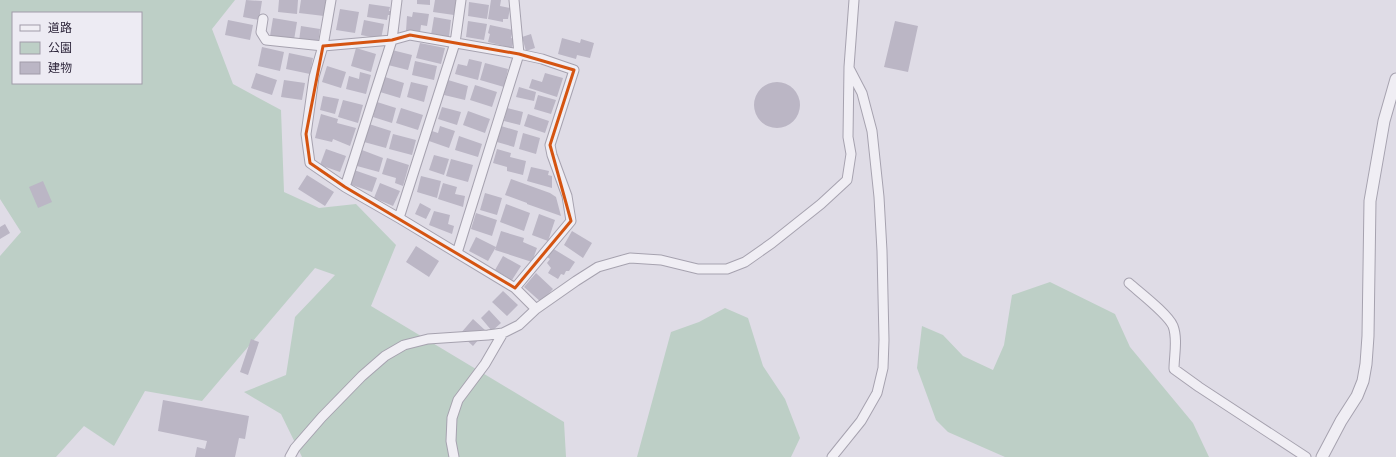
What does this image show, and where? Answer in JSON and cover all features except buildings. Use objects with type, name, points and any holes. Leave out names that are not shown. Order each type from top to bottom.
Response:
[{"type":"street","points":[[331,0],[323,46],[314,78],[306,134],[310,163],[345,187],[515,288],[536,309]]},
{"type":"street","points":[[345,187],[392,40],[397,0]]},
{"type":"street","points":[[399,218],[455,43],[461,0]]},
{"type":"street","points":[[457,253],[519,54],[514,0]]},
{"type":"street","points":[[290,457],[295,448],[318,422],[362,376],[385,356],[404,345],[428,339],[503,333],[519,325],[536,309],[598,266],[630,258],[661,260],[698,270],[727,269],[745,262],[772,243],[821,204],[847,180],[850,154],[848,138],[848,67],[854,0]]},
{"type":"street","points":[[263,19],[261,32],[266,40],[323,46],[392,40],[410,35],[519,54],[542,59],[574,70],[550,145],[552,155],[567,196],[571,221],[515,288]]},
{"type":"street","points":[[832,457],[861,421],[877,393],[882,368],[884,340],[879,197],[872,131],[862,93],[848,67]]},
{"type":"street","points":[[1322,457],[1341,421],[1357,396],[1363,382],[1368,336],[1370,201],[1384,121],[1396,79]]},
{"type":"street","points":[[1129,283],[1164,315],[1172,326],[1175,340],[1174,369],[1306,457]]},
{"type":"street","points":[[454,457],[451,441],[452,418],[458,400],[485,364],[503,333]]},
{"type":"highlighted area","points":[[410,35],[519,54],[574,70],[550,145],[571,221],[515,288],[345,187],[310,163],[306,134],[323,46],[392,40]]},
{"type":"green space","points":[[0,0],[235,0],[212,29],[233,84],[281,110],[284,192],[319,208],[356,204],[396,245],[371,306],[564,422],[566,457],[302,457],[281,414],[244,392],[286,375],[295,317],[335,275],[315,268],[202,401],[145,391],[114,446],[84,426],[56,457],[0,457],[0,256],[21,232],[0,199]]},
{"type":"green space","points":[[1050,282],[1115,314],[1130,347],[1193,423],[1209,457],[1005,457],[948,432],[936,420],[917,368],[922,326],[943,335],[963,356],[993,370],[1004,345],[1012,295]]},
{"type":"green space","points":[[725,308],[748,318],[763,366],[785,399],[800,438],[791,457],[637,457],[671,332],[699,322]]}]
